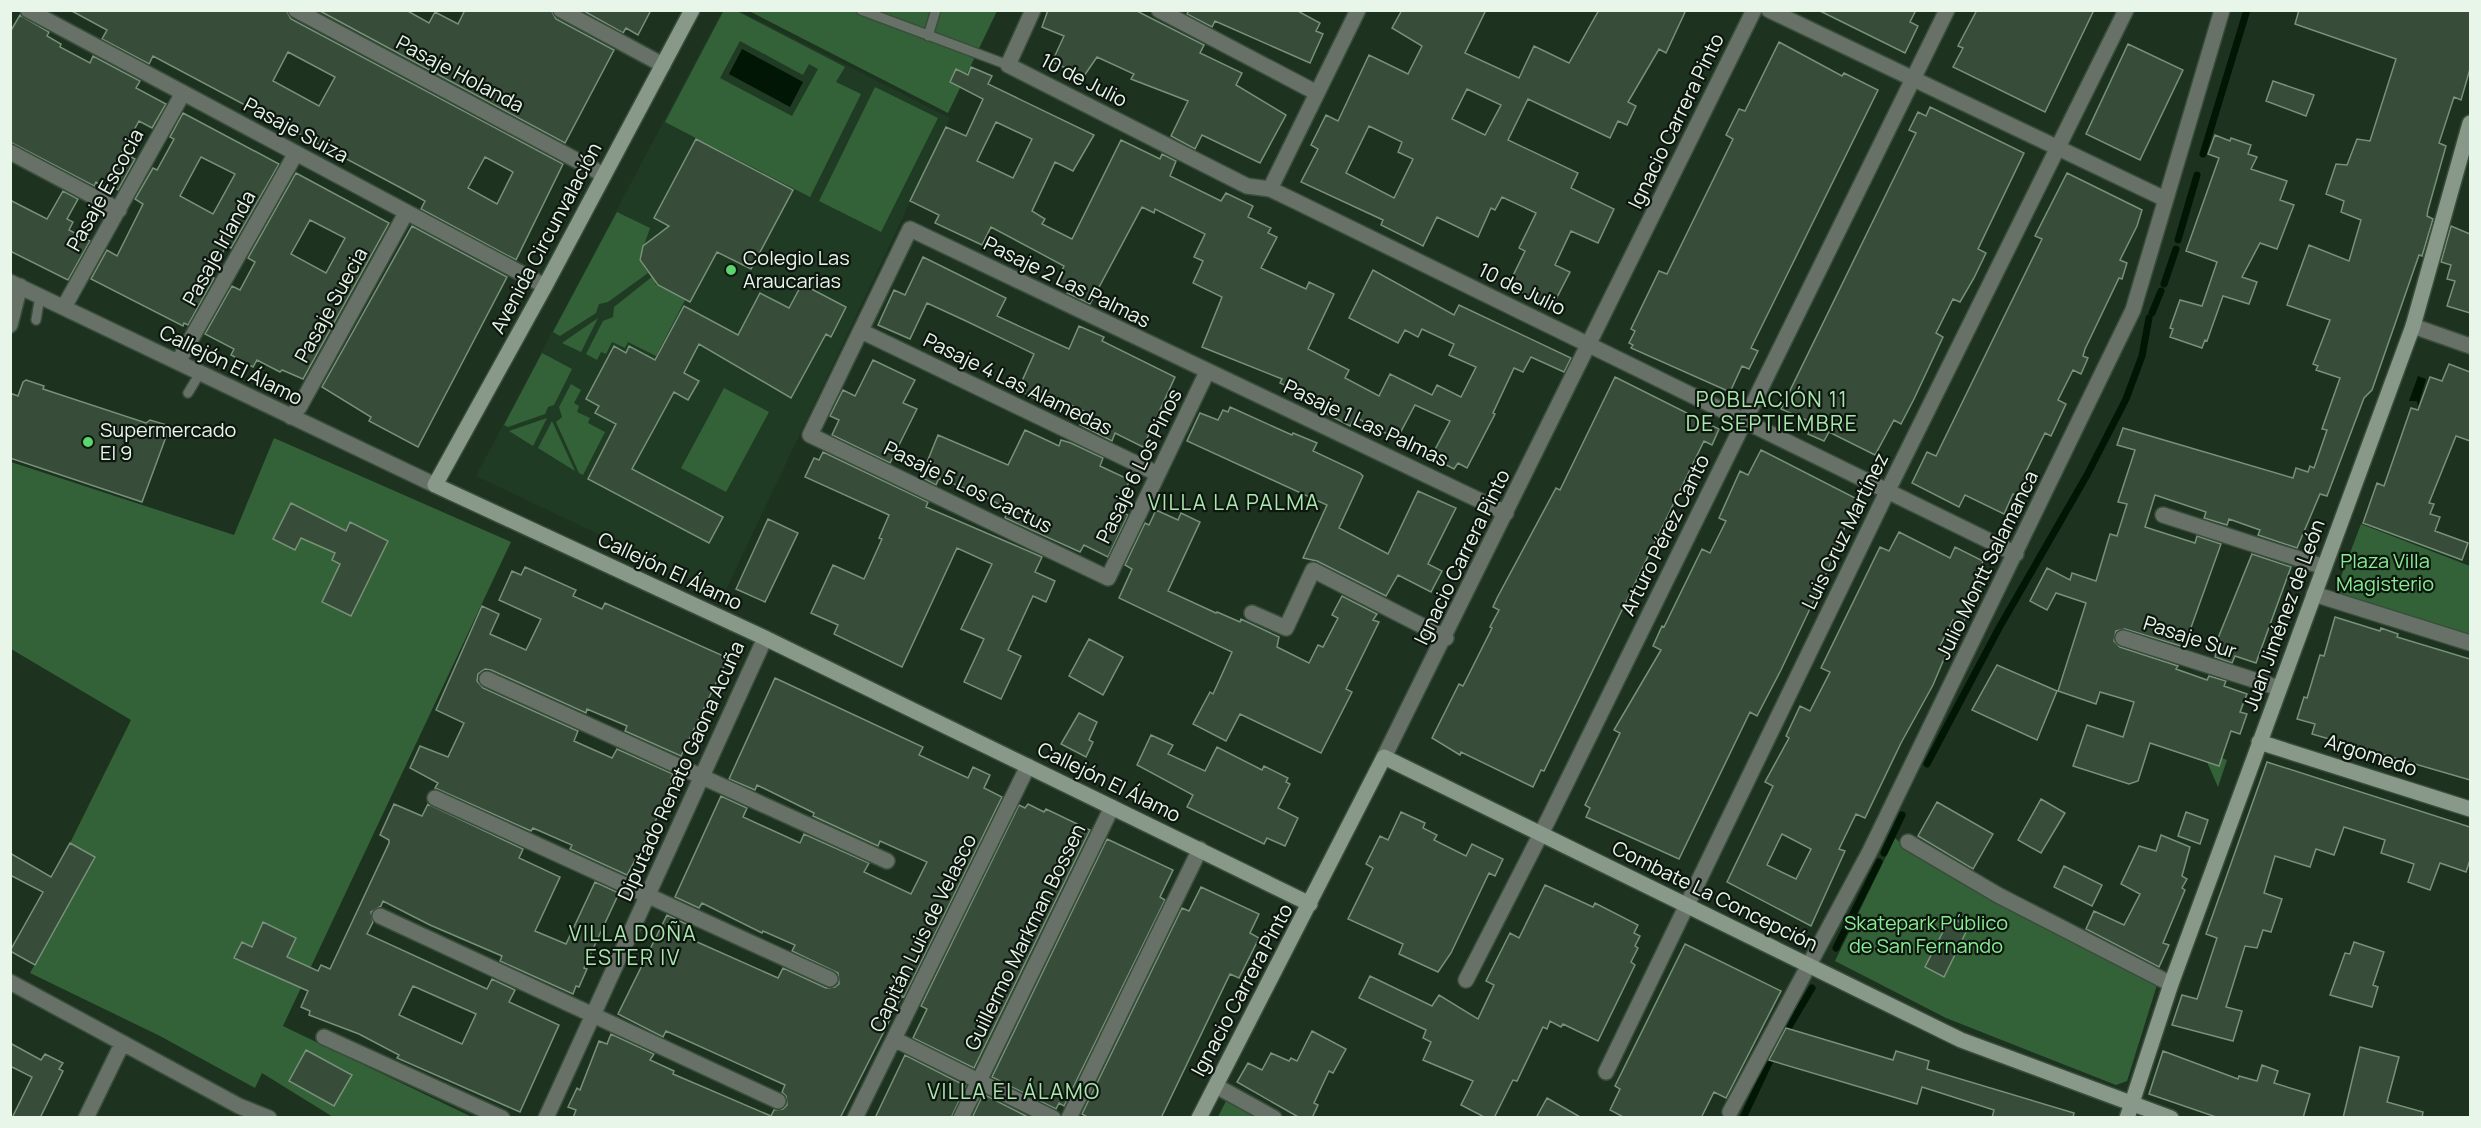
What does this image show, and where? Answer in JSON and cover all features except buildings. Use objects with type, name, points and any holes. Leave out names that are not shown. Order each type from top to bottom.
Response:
[{"type":"street","name":"Pasaje Suiza","points":[[28,10],[545,286]]},
{"type":"street","name":"Pasaje Holanda","points":[[296,10],[604,175]]},
{"type":"street","points":[[561,10],[663,65]]},
{"type":"street","name":"Avenida Circunvalación","points":[[435,484],[545,286],[692,10]]},
{"type":"street","points":[[1008,65],[1033,10]]},
{"type":"street","points":[[1159,10],[1317,93]]},
{"type":"street","points":[[1270,189],[1358,10]]},
{"type":"street","name":"Ignacio Carrera Pinto","points":[[1199,1118],[1446,638],[1754,10]]},
{"type":"street","points":[[1769,10],[1914,77],[2165,199]]},
{"type":"street","name":"Arturo Pérez Canto","points":[[1466,980],[1539,833],[1549,818],[1947,10]]},
{"type":"street","name":"Luis Cruz Martínez","points":[[1606,1072],[1887,492],[2126,10]]},
{"type":"street","name":"Julio Montt Salamanca","points":[[1730,1112],[1870,851],[2133,310],[2222,10]]},
{"type":"street","name":"10 de Julio","points":[[1008,65],[1247,186],[1270,189],[2016,554]]},
{"type":"street","name":"Pasaje Escocia","points":[[64,307],[183,93]]},
{"type":"street","name":"Juan Jiménez de León","points":[[2130,1111],[2171,984],[2413,326],[2470,123]]},
{"type":"street","points":[[10,152],[119,210]]},
{"type":"street","name":"Pasaje Irlanda","points":[[178,363],[296,153]]},
{"type":"street","name":"Pasaje Suecia","points":[[291,417],[406,213]]},
{"type":"street","name":"Pasaje 2 Las Palmas","points":[[861,331],[910,230],[1207,372]]},
{"type":"street","points":[[10,325],[15,284]]},
{"type":"street","name":"Callejón El Álamo","points":[[15,284],[291,417],[765,638],[1310,904]]},
{"type":"street","points":[[2413,326],[2470,346]]},
{"type":"street","name":"Pasaje 5 Los Cactus","points":[[861,331],[810,435],[1108,578]]},
{"type":"street","name":"Pasaje 4 Las Alamedas","points":[[861,331],[1158,474]]},
{"type":"street","name":"Pasaje 6 Los Pinos","points":[[1108,578],[1207,372]]},
{"type":"street","name":"Pasaje 1 Las Palmas","points":[[1207,372],[1506,513]]},
{"type":"street","points":[[2163,515],[2324,567]]},
{"type":"street","points":[[1252,613],[1286,628],[1313,570],[1446,638]]},
{"type":"street","points":[[2314,594],[2470,644]]},
{"type":"street","name":"Diputado Renato Gaona Acuña","points":[[546,1118],[765,638]]},
{"type":"street","name":"Pasaje Sur","points":[[2123,638],[2279,688]]},
{"type":"street","points":[[487,679],[886,861]]},
{"type":"street","name":"Argomedo","points":[[2259,742],[2470,809]]},
{"type":"street","name":"Combate La Concepción","points":[[1384,757],[1961,1040],[2130,1111],[2171,1118]]},
{"type":"street","name":"Capitán Luis de Velasco","points":[[855,1118],[1028,766]]},
{"type":"street","points":[[435,798],[830,979]]},
{"type":"street","name":"Guillermo Markman Bossen","points":[[961,1118],[1112,807]]},
{"type":"street","points":[[1908,842],[1998,895],[2171,984]]},
{"type":"street","points":[[1069,1118],[1200,849]]},
{"type":"street","points":[[380,916],[778,1101]]},
{"type":"street","points":[[10,982],[239,1106],[266,1116]]},
{"type":"street","points":[[324,1037],[502,1118]]},
{"type":"street","points":[[894,1039],[1053,1118]]},
{"type":"street","points":[[86,1118],[122,1044]]},
{"type":"street","points":[[1216,1086],[1275,1118]]},
{"type":"lane","points":[[861,10],[1008,65]]},
{"type":"lane","points":[[928,36],[936,10]]},
{"type":"lane","points":[[36,320],[40,296]]},
{"type":"lane","points":[[188,393],[200,373]]},
{"type":"shaded area","name":"Colegio Las Araucarias","points":[[722,11],[740,11],[950,118],[724,594],[476,476]]},
{"type":"shaded area","points":[[742,49],[803,82],[790,107],[729,74]]},
{"type":"shaded area","points":[[2418,376],[2426,379],[2418,406],[2417,401],[2409,401]]},
{"type":"green space","points":[[724,10],[737,11],[845,67],[836,82],[861,94],[810,197],[665,122]],"holes":[[[740,41],[803,75],[809,64],[818,69],[792,116],[720,78]]]},
{"type":"green space","points":[[749,11],[997,11],[948,113]]},
{"type":"green space","points":[[875,87],[938,118],[881,232],[819,201]]},
{"type":"green space","points":[[617,212],[650,228],[639,260],[648,273],[608,302],[599,304],[596,313],[560,336],[553,332]]},
{"type":"green space","points":[[653,276],[658,279],[655,284],[685,300],[656,356],[628,342],[625,348],[612,342],[606,354],[601,352],[597,360],[586,354],[603,321],[613,317],[614,307]]},
{"type":"green space","points":[[598,318],[581,352],[562,343]]},
{"type":"green space","points":[[542,353],[572,369],[554,405],[548,407],[545,414],[508,427],[504,425]]},
{"type":"green space","points":[[571,384],[581,390],[574,403],[579,406],[577,412],[590,418],[588,423],[605,432],[583,475],[579,473],[556,422],[562,417],[559,407]]},
{"type":"green space","points":[[724,388],[769,412],[726,492],[681,468]]},
{"type":"green space","points":[[547,418],[533,446],[509,431]]},
{"type":"green space","points":[[552,421],[575,471],[538,448]]},
{"type":"green space","points":[[274,438],[511,542],[283,1026],[472,1117],[333,1117],[262,1073],[255,1088],[160,1036],[30,973],[95,857],[70,843],[131,720],[11,649],[11,462],[234,535]]},
{"type":"green space","name":"Plaza Villa Magisterio","points":[[2361,524],[2470,566],[2470,640],[2334,595]]},
{"type":"green space","points":[[2222,758],[2227,760],[2218,787],[2207,762],[2219,766]]},
{"type":"green space","name":"Skatepark Público de San Fernando","points":[[1895,838],[1912,853],[2157,985],[2127,1081],[2116,1085],[1946,1018],[1835,961]]},
{"type":"green space","points":[[1226,1101],[1255,1117],[1218,1117]]},
{"type":"waterway","points":[[2203,154],[2247,10]]},
{"type":"waterway","points":[[2178,240],[2197,175]]},
{"type":"waterway","points":[[2164,284],[2176,249]]},
{"type":"waterway","points":[[2152,313],[2161,291]]},
{"type":"waterway","points":[[1927,764],[1999,628],[2087,475],[2126,399],[2142,356],[2149,318]]},
{"type":"waterway","points":[[1884,853],[1902,815]]},
{"type":"waterway","points":[[1836,948],[1879,862]]},
{"type":"waterway","points":[[1784,1035],[1812,988]]},
{"type":"waterway","points":[[1743,1118],[1774,1052]]},
{"type":"place","name":"Colegio Las Araucarias","points":[[731,270]]},
{"type":"place","name":"Supermercado El 9","points":[[88,442]]},
{"type":"district","name":"POBLACIÓN 11 DE SEPTIEMBRE","points":[[1772,412]]},
{"type":"district","name":"VILLA LA PALMA","points":[[1234,503]]},
{"type":"district","name":"VILLA DOÑA ESTER IV","points":[[633,946]]},
{"type":"district","name":"VILLA EL ÁLAMO","points":[[1014,1092]]}]
